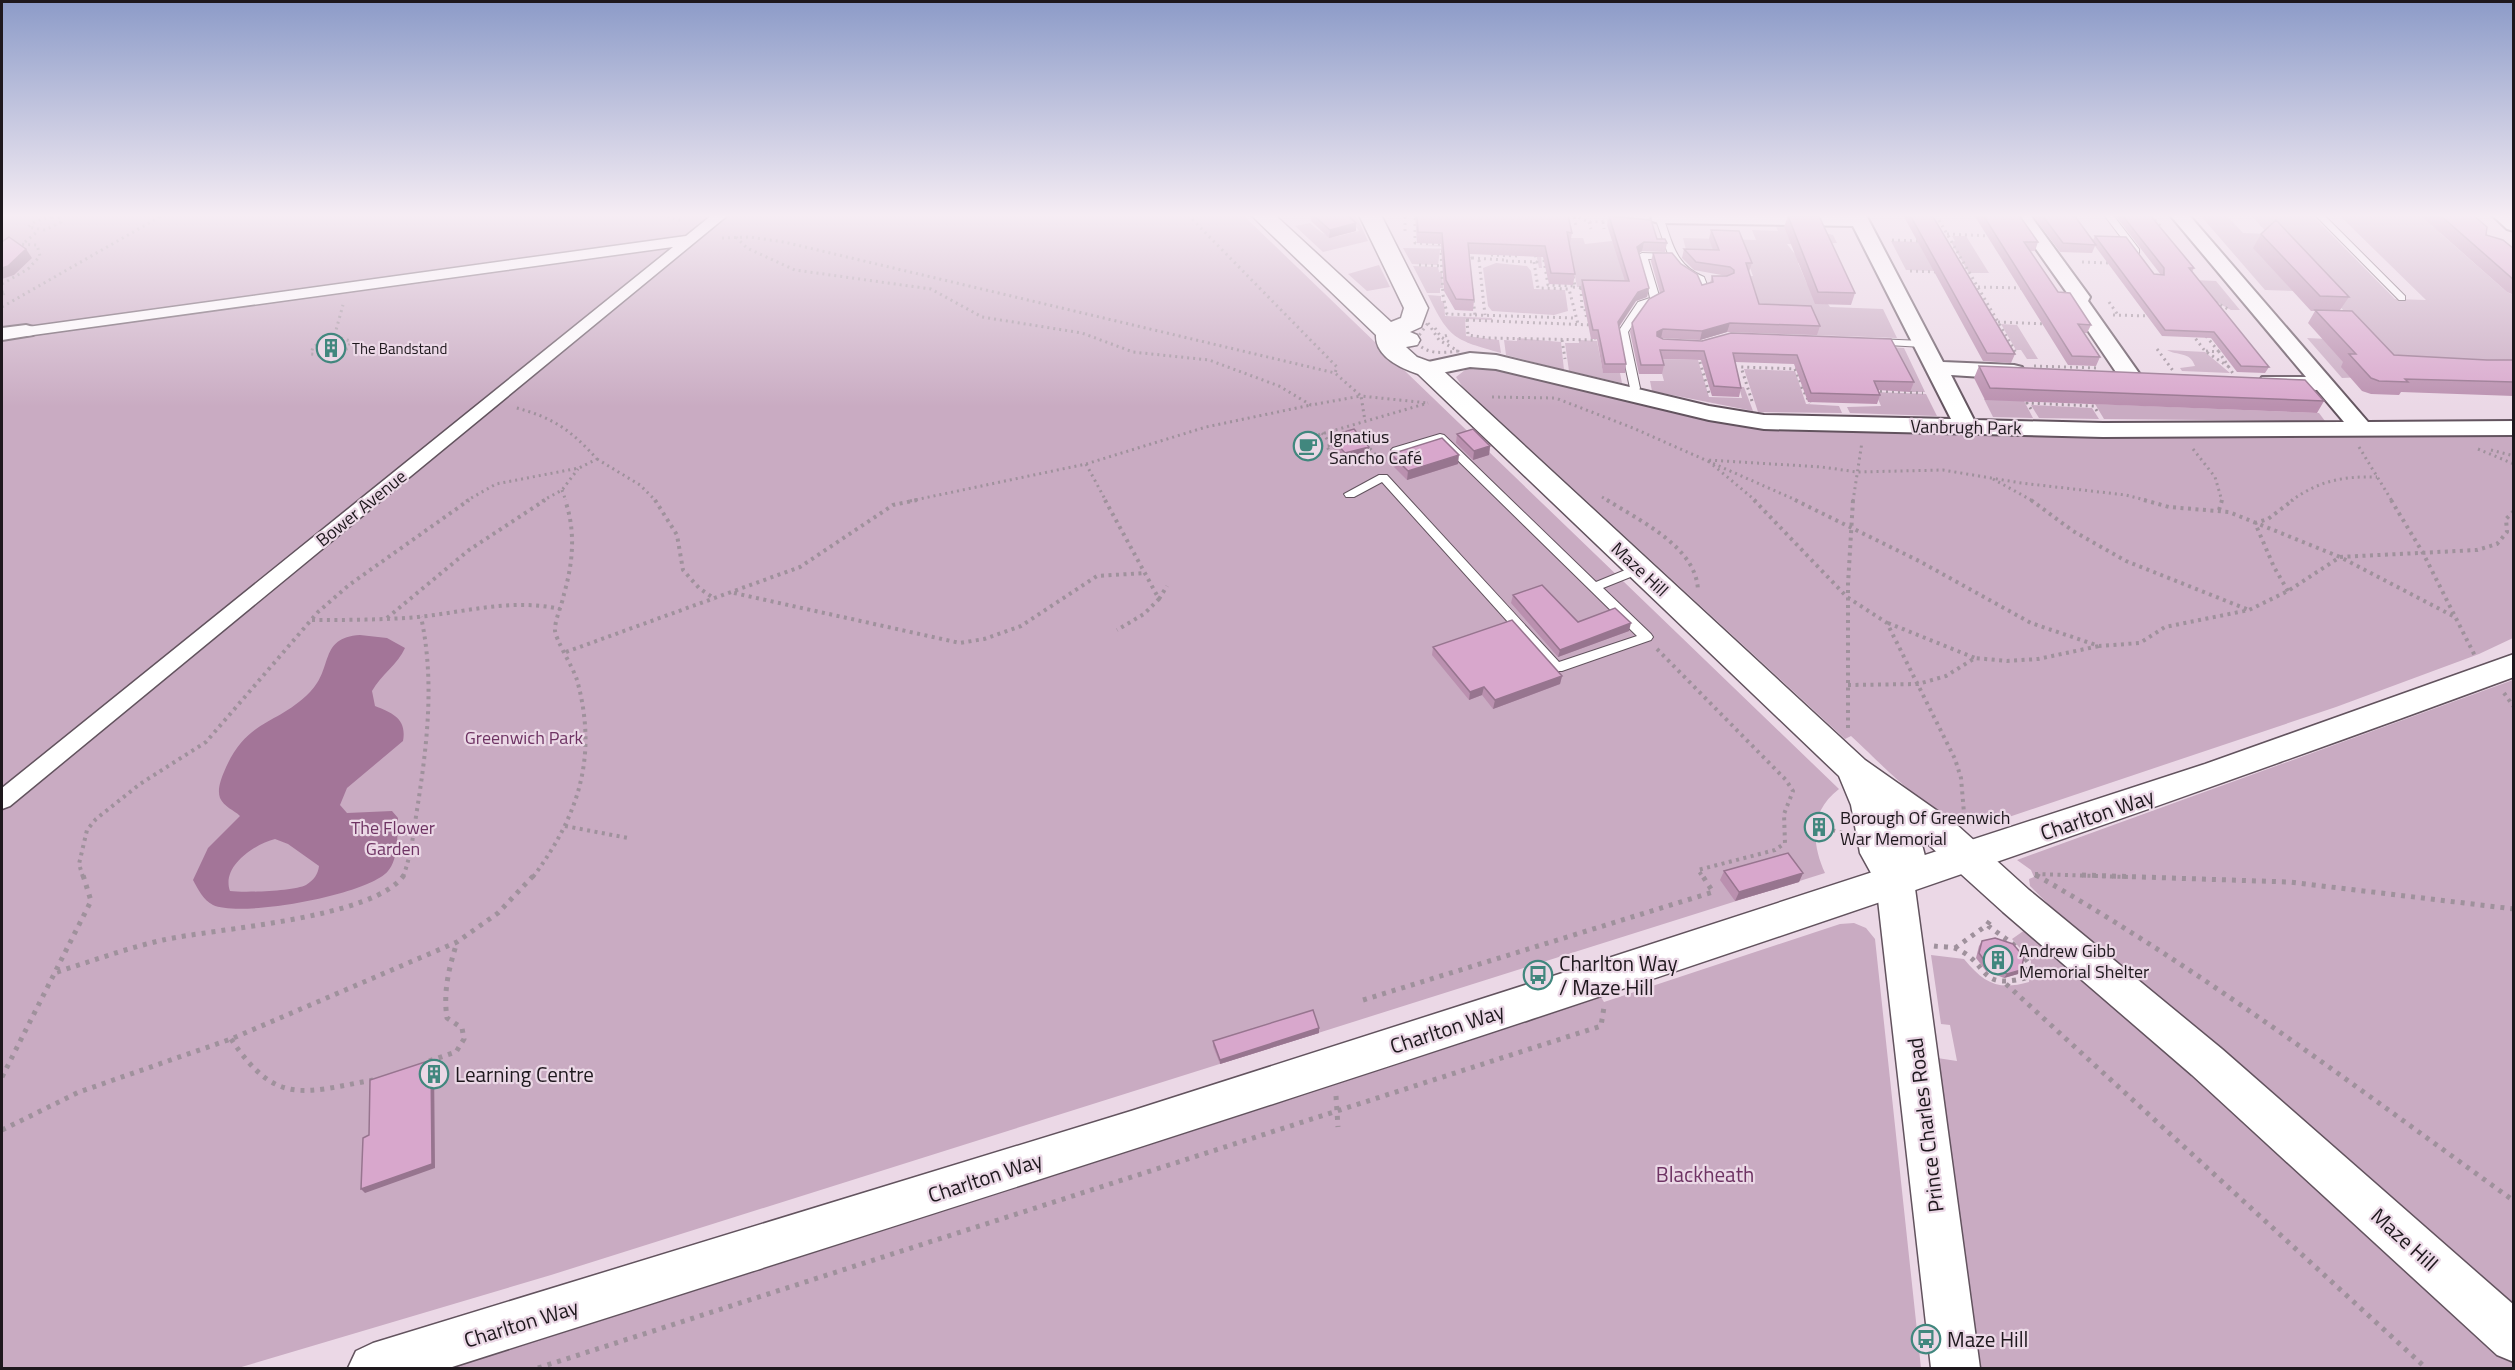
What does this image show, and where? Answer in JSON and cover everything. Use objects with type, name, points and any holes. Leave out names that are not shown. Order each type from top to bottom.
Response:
[{"type":"street","points":[[2,334],[401,279]]},
{"type":"street","name":"Bower Avenue","points":[[2,801],[643,279]]},
{"type":"street","name":"Maze Hill","points":[[1330,279],[1388,333],[1388,344],[1408,362],[1435,352],[1639,569],[1853,769],[1942,834],[1966,838],[2016,901],[2207,1062],[2514,1338]]},
{"type":"street","points":[[1388,333],[1413,322],[1416,308],[1402,279]]},
{"type":"street","points":[[1889,279],[1966,427]]},
{"type":"street","points":[[2067,279],[2080,297],[2078,301],[2130,376]]},
{"type":"street","points":[[2234,279],[2324,384],[2360,436]]},
{"type":"street","name":"Vanbrugh Park","points":[[1435,352],[1470,360],[1496,362],[1709,413],[1764,422],[2360,436],[2514,428]]},
{"type":"street","points":[[1935,368],[2032,369]]},
{"type":"street","points":[[2105,370],[2130,376],[2163,375]]},
{"type":"street","points":[[2236,374],[2324,384]]},
{"type":"street","name":"Charlton Way","points":[[373,1368],[1131,1131],[1895,881],[1966,838],[2228,770],[2514,665]]},
{"type":"street","name":"Maze Hill","points":[[1853,769],[1869,805],[1879,853],[1895,881]]},
{"type":"street","points":[[1885,791],[1896,812],[1906,856],[1895,881]]},
{"type":"street","name":"Prince Charles Road","points":[[1895,881],[1955,1368]]},
{"type":"lane","points":[[1632,395],[1635,388],[1623,332],[1641,304],[1655,299],[1649,279]]},
{"type":"lane","points":[[1704,290],[1705,279]]},
{"type":"lane","points":[[2383,279],[2402,298]]},
{"type":"lane","points":[[1858,342],[1923,344]]},
{"type":"lane","points":[[1350,494],[1383,477],[1557,668],[1646,637],[1440,437],[1410,441],[1397,450]]},
{"type":"lane","points":[[1595,587],[1639,569]]},
{"type":"path","points":[[2,307],[51,279]]},
{"type":"path","points":[[859,279],[931,289],[982,317],[1082,333],[1133,352],[1209,360],[1268,381],[1311,405]]},
{"type":"path","points":[[938,279],[1335,374],[1361,396],[1365,421]]},
{"type":"path","points":[[1251,279],[1337,367],[1335,374]]},
{"type":"path","points":[[1443,279],[1443,295],[1447,314],[1575,318]]},
{"type":"path","points":[[1470,279],[1475,315]]},
{"type":"path","points":[[1480,279],[1485,315]]},
{"type":"path","points":[[1537,279],[1538,288],[1572,287]]},
{"type":"path","points":[[1546,279],[1548,285],[1590,288]]},
{"type":"path","points":[[1574,279],[1575,286],[1572,287],[1572,303],[1578,324]]},
{"type":"path","points":[[1972,279],[2017,355]]},
{"type":"path","points":[[333,340],[348,286]]},
{"type":"path","points":[[1978,286],[2030,288]]},
{"type":"path","points":[[1581,288],[1587,322],[1592,325],[1596,339],[1468,335],[1467,320],[1564,324],[1578,324],[1587,322],[1596,320]]},
{"type":"path","points":[[1472,293],[1482,293]]},
{"type":"path","points":[[1473,298],[1483,298]]},
{"type":"path","points":[[2210,299],[2230,310]]},
{"type":"path","points":[[2109,302],[2118,315]]},
{"type":"path","points":[[1572,303],[1583,304]]},
{"type":"path","points":[[1416,308],[1432,322],[1437,332],[1446,340],[1496,362]]},
{"type":"path","points":[[2219,310],[2237,311]]},
{"type":"path","points":[[1493,315],[1494,321]]},
{"type":"path","points":[[1503,315],[1504,322]]},
{"type":"path","points":[[2108,315],[2152,316]]},
{"type":"path","points":[[1553,317],[1554,323]]},
{"type":"path","points":[[1563,317],[1564,324]]},
{"type":"path","points":[[1998,322],[2055,324]]},
{"type":"path","points":[[1428,323],[1438,338],[1458,350],[1427,353],[1415,341],[1428,323]]},
{"type":"path","points":[[2188,330],[2205,351],[2236,374]]},
{"type":"path","points":[[2202,330],[2236,374]]},
{"type":"path","points":[[2193,336],[2207,336]]},
{"type":"path","points":[[341,338],[350,341],[348,348],[336,355],[321,357],[311,354],[313,347],[333,340],[341,338]]},
{"type":"path","points":[[1435,352],[1438,338]]},
{"type":"path","points":[[1562,339],[1565,361]]},
{"type":"path","points":[[2157,349],[2163,375]]},
{"type":"path","points":[[2205,351],[2219,352]]},
{"type":"path","points":[[1794,361],[1807,403],[1819,403]]},
{"type":"path","points":[[1700,362],[1710,396]]},
{"type":"path","points":[[1760,363],[1762,368]]},
{"type":"path","points":[[1753,404],[1741,367],[1795,369]]},
{"type":"path","points":[[2032,369],[2105,370]]},
{"type":"path","points":[[1735,378],[1745,379]]},
{"type":"path","points":[[1737,386],[1747,386]]},
{"type":"path","points":[[1802,386],[1813,387]]},
{"type":"path","points":[[1871,389],[1876,392],[1930,393]]},
{"type":"path","points":[[1876,392],[1873,391],[1876,398]]},
{"type":"path","points":[[566,652],[800,567],[893,505],[1086,464],[1206,428],[1311,405],[1361,396],[1429,403]]},
{"type":"path","points":[[1488,397],[1573,399]]},
{"type":"path","points":[[1554,398],[1707,460],[1852,528],[1983,595],[2031,623],[2099,646]]},
{"type":"path","points":[[2022,399],[2103,403]]},
{"type":"path","points":[[2030,403],[2046,404],[2044,400]]},
{"type":"path","points":[[1301,440],[1435,401]]},
{"type":"path","points":[[491,403],[527,411],[556,421],[578,436],[597,459],[647,490],[672,525],[677,538],[681,568],[686,578],[715,599]]},
{"type":"path","points":[[1350,425],[1357,434]]},
{"type":"path","points":[[2178,430],[2214,476],[2220,490],[2222,504],[2219,510]]},
{"type":"path","points":[[1322,433],[1332,445],[1326,446],[1330,451]]},
{"type":"path","points":[[2360,436],[2378,477],[2423,553],[2477,659]]},
{"type":"path","points":[[1365,442],[1380,460]]},
{"type":"path","points":[[2476,448],[2514,464]]},
{"type":"path","points":[[1848,713],[1847,597],[1860,454]]},
{"type":"path","points":[[2,1077],[91,901],[79,864],[87,831],[114,804],[212,736],[312,620],[349,585],[376,564],[496,484],[579,468],[597,459]]},
{"type":"path","points":[[1707,460],[1822,467],[1857,472],[1943,470],[2042,486],[2126,495],[2169,507],[2219,510],[2340,557],[2455,617]]},
{"type":"path","points":[[1707,460],[1760,505],[1847,597],[1887,623],[1975,658],[1997,662],[2036,661],[2099,646],[2140,643],[2165,627],[2249,610],[2288,591],[2340,557],[2477,550],[2497,544],[2507,532],[2506,519],[2514,512]]},
{"type":"path","points":[[1086,464],[1159,599]]},
{"type":"path","points":[[386,619],[469,550],[521,514],[562,490],[579,468]]},
{"type":"path","points":[[2254,523],[2268,519],[2310,487],[2352,476],[2378,477]]},
{"type":"path","points":[[1990,477],[2038,504],[2073,531],[2117,557],[2249,610]]},
{"type":"path","points":[[2,1130],[79,1092],[231,1039],[314,1006],[457,942],[482,927],[526,887],[543,865],[565,826],[579,789],[587,750],[584,714],[566,652],[556,638],[555,628],[572,568],[575,542],[571,512],[562,490]]},
{"type":"path","points":[[1599,495],[1682,551],[1697,570],[1701,583],[1697,595]]},
{"type":"path","points":[[2254,523],[2270,554],[2277,577],[2288,591]]},
{"type":"path","points":[[733,593],[960,643],[973,642],[1001,634],[1043,612],[1092,578],[1122,573],[1145,573]]},
{"type":"path","points":[[1117,630],[1144,614],[1159,599],[1167,586]]},
{"type":"path","points":[[312,620],[421,617],[462,609],[508,606],[551,606],[560,609]]},
{"type":"path","points":[[56,973],[162,940],[333,911],[376,897],[403,878],[413,850],[415,822],[428,741],[427,654],[421,617]]},
{"type":"path","points":[[1887,623],[1955,759],[1962,788],[1966,838]]},
{"type":"path","points":[[1363,1000],[1713,891],[1698,870],[1775,850],[1785,843],[1784,814],[1793,791],[1786,780],[1646,637]]},
{"type":"path","points":[[1848,685],[1918,684],[1946,676],[1975,658]]},
{"type":"path","points":[[565,826],[628,838]]},
{"type":"path","points":[[2514,909],[2289,882],[2032,873],[2092,906],[2258,1017],[2514,1201]]},
{"type":"path","points":[[2006,984],[2025,978],[2028,962],[2013,944],[1987,925],[1955,948],[1970,958],[1982,975],[2006,984],[2426,1368]]},
{"type":"path","points":[[426,1062],[456,1052],[464,1039],[462,1028],[447,1018],[443,996],[446,974],[457,942]]},
{"type":"path","points":[[538,1368],[1601,1026],[1605,997]]},
{"type":"path","points":[[231,1039],[246,1061],[276,1086],[315,1089],[384,1076]]},
{"type":"green space","name":"Greenwich Park","points":[[2,279],[1309,279],[1839,789],[1823,807],[1816,828],[1817,850],[1825,873],[551,1275],[238,1368],[2,1368]]},
{"type":"green space","points":[[1354,279],[1386,279],[1390,287],[1367,291]]},
{"type":"green space","points":[[1420,279],[1442,279],[1443,288],[1440,288],[1440,293],[1427,293]]},
{"type":"green space","points":[[1484,279],[1532,279],[1534,289],[1565,290],[1568,311],[1554,315],[1492,311],[1488,306]]},
{"type":"green space","points":[[1576,279],[1635,279],[1628,295],[1609,288],[1577,287]]},
{"type":"green space","points":[[1805,279],[1807,284],[1812,285],[1816,304],[1828,304],[1830,307],[1883,309],[1897,338],[1651,329],[1698,292],[1723,280]]},
{"type":"green space","points":[[2174,279],[2216,281],[2240,310],[2231,310]]},
{"type":"green space","points":[[2255,279],[2283,279],[2296,291],[2265,290]]},
{"type":"green space","points":[[2287,279],[2375,279],[2395,299],[2426,300],[2404,279],[2492,279],[2513,295],[2513,370],[2342,378],[2307,338],[2348,340],[2344,311],[2331,297]]},
{"type":"green space","points":[[1428,295],[1441,296],[1441,301],[1444,301],[1445,316],[1492,318],[1492,320],[1465,319],[1466,336],[1499,340],[1501,353],[1473,345],[1455,336],[1442,321]]},
{"type":"green space","points":[[2001,324],[2017,325],[2038,359],[2027,359],[2021,350],[2016,350]]},
{"type":"green space","points":[[1517,338],[1561,342],[1564,370],[1506,355],[1504,340],[1517,341]]},
{"type":"green space","points":[[1579,340],[1597,341],[1603,372],[1620,373],[1622,383],[1569,371],[1565,343],[1579,343]]},
{"type":"green space","points":[[1888,347],[1904,348],[1925,392],[1910,392]]},
{"type":"green space","points":[[2167,350],[2205,352],[2230,373],[2182,371],[2180,368],[2195,366],[2193,361],[2187,356]]},
{"type":"green space","points":[[1658,359],[1698,360],[1709,397],[1742,398],[1739,387],[1744,387],[1753,411],[1652,391],[1650,381],[1664,381]]},
{"type":"green space","points":[[1469,367],[1491,367],[1704,418],[2513,434],[2513,638],[2479,654],[2336,707],[1985,825],[1969,825],[1952,819],[1933,808],[1914,794],[1851,736],[1845,739],[1462,386],[1456,377]]},
{"type":"green space","points":[[1744,369],[1795,371],[1806,404],[1839,406],[1842,413],[1758,412]]},
{"type":"green space","points":[[1875,392],[1926,394],[1937,416],[1850,413],[1847,407],[1881,406]]},
{"type":"green space","points":[[1984,399],[2024,401],[2033,418],[1993,417]]},
{"type":"green space","points":[[2095,404],[2319,413],[2325,421],[2104,419]]},
{"type":"green space","points":[[2031,405],[2092,408],[2099,419],[2039,418]]},
{"type":"green space","points":[[2513,680],[2513,1309],[2237,1064],[2050,906],[2030,886],[2029,879],[2034,877],[2031,870],[2017,860]]},
{"type":"green space","name":"Blackheath","points":[[1854,923],[1866,928],[1875,939],[1921,1368],[439,1368],[1599,994],[1604,1002],[1840,924]]},
{"type":"green space","points":[[2032,925],[2513,1355],[2513,1368],[1977,1368],[1937,1058],[1957,1061],[1950,1025],[1941,1024],[1931,955],[1964,959],[1978,974],[1992,983],[2009,986],[2029,982],[2031,961],[2012,939]]},
{"type":"shaded area","points":[[360,635],[387,638],[405,648],[372,691],[375,706],[393,714],[401,722],[404,733],[403,741],[347,788],[340,805],[347,813],[392,811],[398,818],[397,846],[392,866],[376,880],[331,896],[304,902],[249,909],[228,908],[209,903],[193,880],[208,848],[240,816],[224,804],[219,795],[222,778],[233,754],[252,732],[298,703],[310,692],[322,673],[332,648],[347,637]],"holes":[[[275,839],[288,844],[319,866],[318,872],[309,883],[281,890],[230,891],[230,873],[250,851]]]},
{"type":"building","points":[[1472,279],[1474,300],[1456,299],[1446,280]]},
{"type":"building","points":[[1628,279],[1646,279],[1649,288],[1638,292],[1618,322],[1626,364],[1605,364],[1598,330],[1593,330],[1582,280],[1629,281]]},
{"type":"building","points":[[1661,279],[1699,279],[1702,285],[1713,282],[1712,279],[1751,279],[1759,304],[1811,306],[1820,326],[1730,323],[1702,331],[1663,329],[1657,332],[1657,336],[1663,339],[1702,341],[1731,333],[1891,339],[1914,382],[1874,381],[1880,395],[1811,393],[1797,355],[1733,353],[1741,388],[1714,386],[1704,351],[1660,350],[1664,365],[1641,365],[1632,323],[1649,299],[1664,291]]},
{"type":"building","points":[[1813,279],[1848,279],[1855,293],[1818,292]]},
{"type":"building","points":[[1946,279],[1970,279],[2015,354],[1987,353]]},
{"type":"building","points":[[2023,279],[2049,279],[2058,292],[2070,293],[2091,325],[2078,324],[2100,357],[2072,356]]},
{"type":"building","points":[[2127,279],[2198,279],[2269,367],[2241,366],[2214,332],[2165,330]]},
{"type":"building","points":[[2304,279],[2332,279],[2349,297],[2320,296]]},
{"type":"building","points":[[2315,310],[2352,311],[2394,355],[2514,360],[2514,382],[2405,379],[2408,382],[2379,381],[2371,378],[2349,354],[2356,354]]},
{"type":"building","points":[[1979,366],[2305,380],[2324,401],[1990,388]]},
{"type":"building","points":[[1354,429],[1369,447],[1345,453],[1330,436]]},
{"type":"building","points":[[1473,429],[1490,446],[1474,451],[1457,434]]},
{"type":"building","points":[[1442,438],[1459,455],[1408,471],[1391,454]]},
{"type":"building","points":[[1542,585],[1578,622],[1615,608],[1631,623],[1560,650],[1513,595]]},
{"type":"building","points":[[1512,620],[1562,676],[1495,700],[1484,687],[1470,692],[1433,647]]},
{"type":"building","points":[[1788,853],[1803,873],[1739,892],[1724,871]]},
{"type":"building","name":"Andrew Gibb Memorial Shelter","points":[[1995,938],[2013,944],[2024,957],[2021,970],[2007,974],[1989,967],[1979,953],[1982,941]]},
{"type":"building","points":[[1313,1010],[1319,1028],[1220,1060],[1213,1041]]},
{"type":"building","points":[[431,1060],[432,1164],[361,1189],[363,1138],[369,1135],[370,1080]]},
{"type":"place","name":"The Bandstand","points":[[331,348]]},
{"type":"place","name":"Ignatius Sancho Café","points":[[1308,446]]},
{"type":"place","name":"Borough Of Greenwich War Memorial","points":[[1819,827]]},
{"type":"place","name":"Andrew Gibb Memorial Shelter","points":[[1998,960]]},
{"type":"place","name":"Charlton Way / Maze Hill","points":[[1538,975]]},
{"type":"place","name":"Learning Centre","points":[[434,1074]]},
{"type":"place","name":"Maze Hill","points":[[1926,1339]]},
{"type":"park label","name":"The Flower Garden","points":[[393,837]]}]
